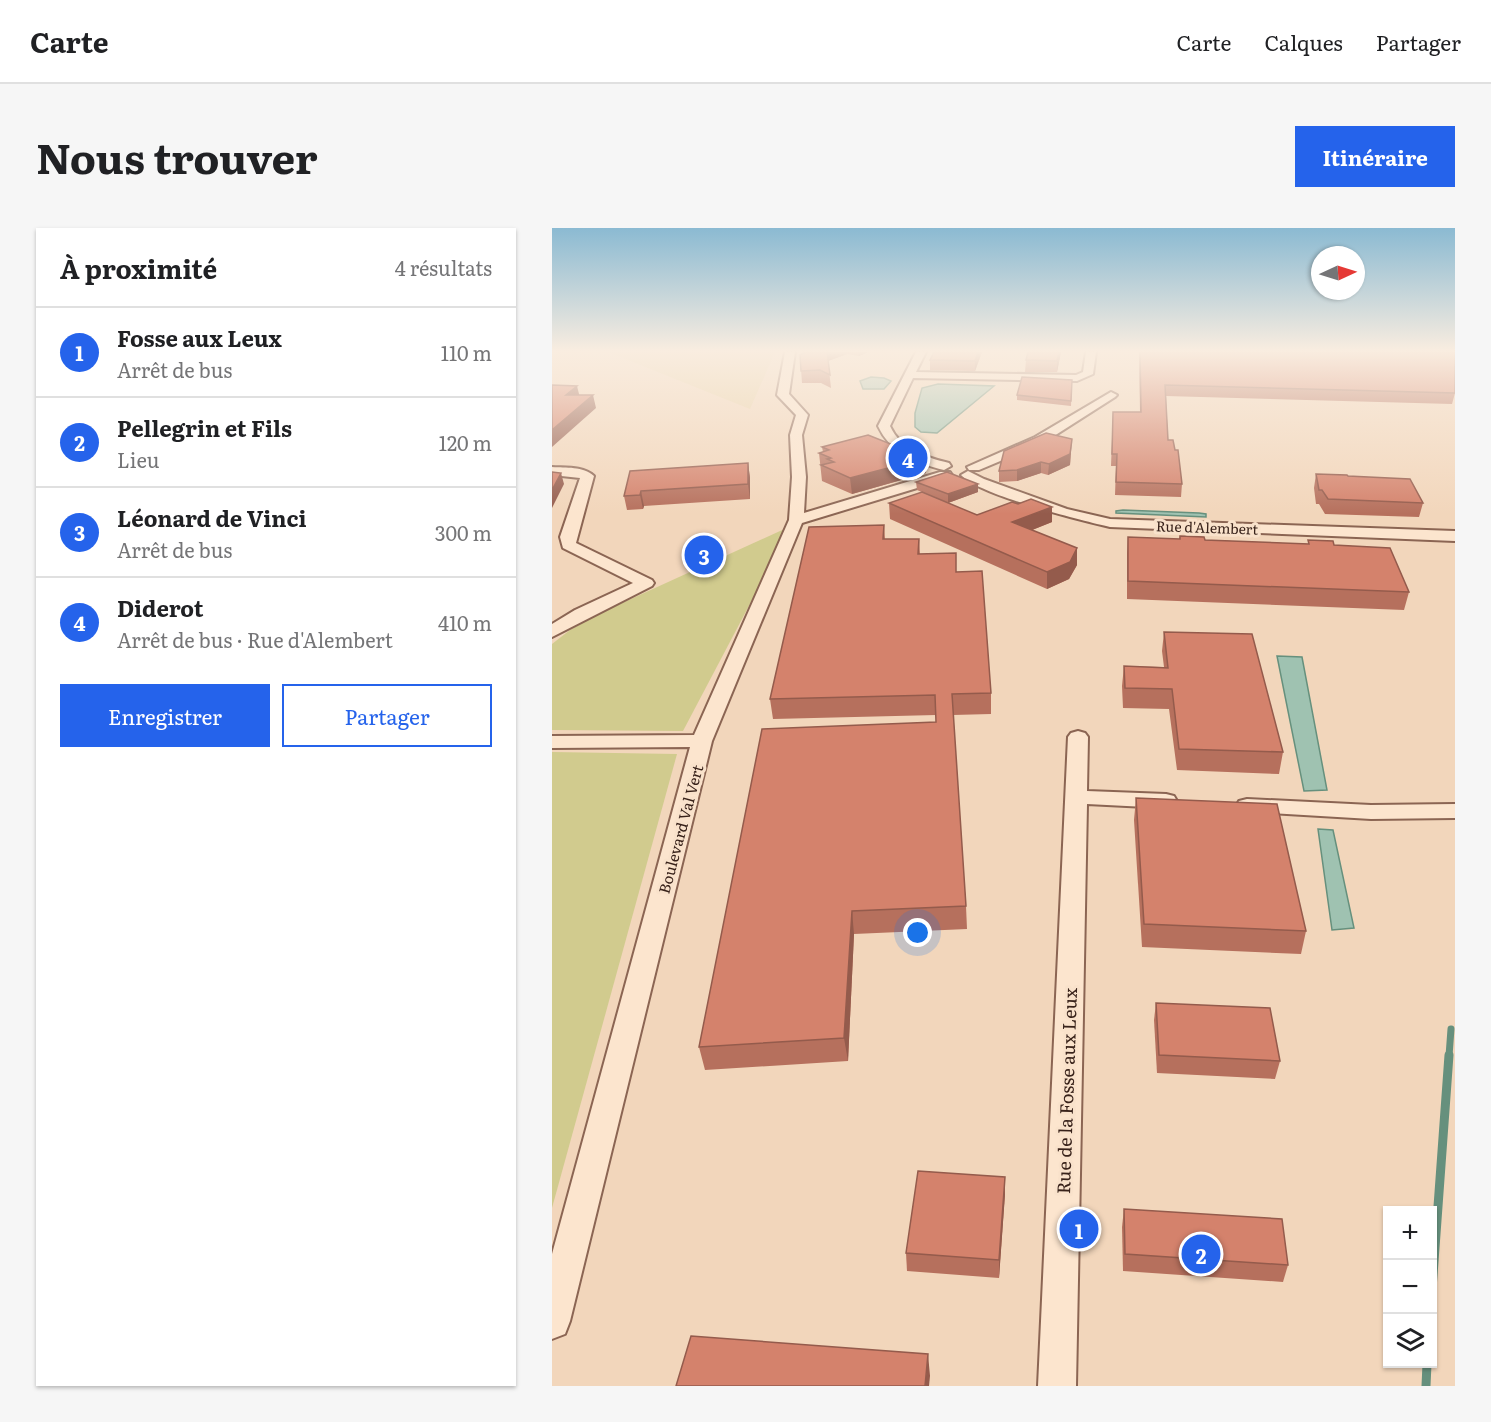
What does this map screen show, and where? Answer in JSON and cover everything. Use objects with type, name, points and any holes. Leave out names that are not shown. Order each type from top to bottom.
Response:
[{"type":"street","name":"Boulevard Val Vert","points":[[552,1321],[702,741],[796,520],[799,477],[796,435],[802,420],[799,410],[795,406]]},
{"type":"street","points":[[893,406],[884,426],[887,436],[898,447],[945,470]]},
{"type":"street","points":[[796,520],[945,470],[970,471],[1039,440],[1094,406]]},
{"type":"street","points":[[552,471],[575,472],[587,476],[568,537],[568,545],[646,583],[581,614],[552,632]]},
{"type":"street","name":"Rue d'Alembert","points":[[970,471],[979,482],[1063,513],[1110,524],[1455,536]]},
{"type":"street","name":"Rue de la Fosse aux Leux","points":[[1057,1386],[1078,736]]},
{"type":"street","points":[[552,742],[702,741]]},
{"type":"street","points":[[1077,797],[1183,802]]},
{"type":"street","points":[[1230,805],[1371,812],[1455,811]]},
{"type":"shaded area","points":[[917,406],[970,406],[937,433],[921,432],[915,427]]},
{"type":"shaded area","points":[[1116,511],[1199,513],[1206,514],[1206,517],[1116,513]]},
{"type":"shaded area","points":[[791,526],[683,731],[552,730],[552,644],[570,630],[598,614]]},
{"type":"shaded area","points":[[1277,656],[1302,657],[1327,790],[1304,791]]},
{"type":"shaded area","points":[[552,752],[677,754],[552,1208]]},
{"type":"shaded area","points":[[1318,829],[1333,830],[1354,928],[1332,930]]},
{"type":"building","points":[[552,406],[580,406],[552,430]]},
{"type":"building","points":[[1141,406],[1166,406],[1168,440],[1173,440],[1175,450],[1178,450],[1182,484],[1116,482],[1117,454],[1112,454],[1113,412],[1141,412]]},
{"type":"building","points":[[1046,433],[1072,439],[1070,454],[1049,464],[1041,462],[1017,470],[999,471],[1004,451]]},
{"type":"building","points":[[868,435],[926,458],[850,478],[821,465],[834,462],[827,459],[831,458],[819,453],[829,450],[822,447]]},
{"type":"building","points":[[748,463],[748,484],[641,491],[640,495],[624,496],[630,471]]},
{"type":"building","points":[[552,472],[561,473],[552,490]]},
{"type":"building","points":[[947,472],[978,484],[948,494],[916,482]]},
{"type":"building","points":[[1316,474],[1410,479],[1423,503],[1328,499],[1322,490],[1319,490]]},
{"type":"building","points":[[922,492],[977,515],[1012,502],[1018,504],[1031,499],[1052,507],[1012,522],[1077,548],[1070,562],[1047,572],[889,503]]},
{"type":"building","points":[[884,525],[883,539],[919,539],[918,554],[956,553],[956,572],[982,571],[991,693],[952,694],[966,906],[852,911],[844,1038],[699,1047],[762,729],[936,722],[935,695],[770,699],[809,527]]},
{"type":"building","points":[[1180,536],[1204,537],[1205,540],[1309,544],[1308,540],[1333,541],[1334,545],[1390,548],[1409,592],[1128,581],[1128,537],[1180,539]]},
{"type":"building","points":[[1164,632],[1252,634],[1283,752],[1179,749],[1172,689],[1125,688],[1124,666],[1168,668]]},
{"type":"building","points":[[1136,798],[1277,804],[1306,931],[1144,924]]},
{"type":"building","points":[[1156,1003],[1270,1008],[1280,1061],[1159,1055]]},
{"type":"building","points":[[918,1171],[1005,1177],[999,1260],[906,1253]]},
{"type":"building","points":[[1124,1209],[1282,1219],[1288,1265],[1125,1254]]},
{"type":"building","points":[[691,1336],[928,1354],[925,1386],[676,1386]]},
{"type":"waterway","points":[[1449,1056],[1451,1029]]},
{"type":"waterway","points":[[1434,1260],[1449,1055]]},
{"type":"waterway","points":[[1426,1386],[1427,1368]]},
{"type":"place","name":"Diderot","points":[[908,458]]},
{"type":"place","name":"Léonard de Vinci","points":[[704,555]]},
{"type":"place","name":"Fosse aux Leux","points":[[1079,1229]]},
{"type":"place","name":"Pellegrin et Fils","points":[[1201,1254]]}]
